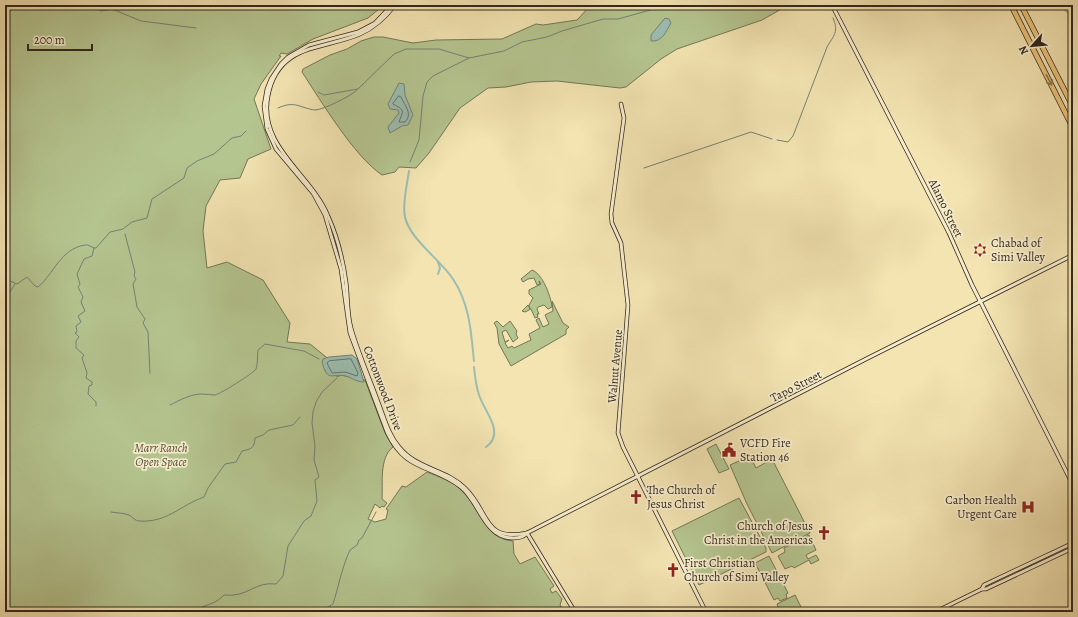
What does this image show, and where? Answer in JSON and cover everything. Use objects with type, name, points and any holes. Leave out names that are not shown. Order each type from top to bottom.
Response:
[{"type":"highway","points":[[1021,5],[1073,107]]},
{"type":"highway","points":[[1012,6],[1073,128]]},
{"type":"street","name":"Cottonwood Drive","points":[[394,5],[378,24],[362,33],[311,47],[298,53],[286,62],[270,87],[267,101],[268,124],[276,144],[313,189],[329,217],[344,270],[351,328],[394,441],[414,461],[462,484],[472,494],[491,526],[497,531],[511,536],[527,533]]},
{"type":"street","name":"Alamo Street","points":[[832,5],[949,233],[981,302],[1073,485]]},
{"type":"street","name":"Walnut Avenue","points":[[621,104],[624,118],[611,214],[612,223],[621,243],[628,305],[618,433],[623,447],[706,612]]},
{"type":"street","name":"Tapo Street","points":[[527,533],[1073,255]]},
{"type":"street","points":[[527,533],[575,612]]},
{"type":"street","points":[[982,589],[988,583],[1073,542]]},
{"type":"street","points":[[935,612],[1073,548]]},
{"type":"green space","name":"Marr Ranch Open Space","points":[[5,5],[384,5],[368,18],[313,39],[287,54],[281,53],[279,56],[281,56],[261,84],[254,99],[271,149],[248,159],[240,178],[220,180],[206,206],[203,231],[207,268],[227,262],[263,280],[290,323],[287,342],[310,344],[331,361],[337,377],[341,375],[365,380],[385,433],[393,447],[386,458],[383,471],[382,499],[387,503],[384,507],[382,506],[380,508],[375,504],[368,519],[375,522],[386,519],[388,510],[386,509],[402,486],[406,487],[427,472],[446,480],[462,491],[483,522],[495,535],[503,539],[513,541],[514,554],[520,564],[535,557],[554,586],[550,589],[552,593],[556,591],[562,599],[560,605],[564,612],[5,612]]},
{"type":"green space","points":[[591,5],[816,5],[783,8],[762,20],[677,49],[661,59],[626,87],[620,88],[557,81],[531,82],[506,87],[488,88],[460,108],[429,153],[416,168],[399,167],[395,172],[382,175],[360,155],[349,142],[302,72],[303,69],[330,55],[347,49],[361,41],[374,37],[383,37],[413,43],[436,40],[502,39],[536,24],[543,25],[577,20]]},
{"type":"green space","points":[[532,270],[540,276],[543,281],[552,307],[548,309],[544,305],[538,307],[537,309],[539,314],[537,314],[538,317],[535,318],[531,309],[525,312],[522,311],[528,305],[530,309],[529,305],[533,298],[529,294],[529,290],[541,284],[539,281],[540,284],[537,285],[534,278],[523,282],[521,279]]},
{"type":"green space","points":[[552,301],[563,323],[569,327],[566,330],[566,334],[511,366],[499,344],[497,328],[494,323],[497,321],[503,327],[510,321],[517,331],[516,334],[518,338],[513,342],[506,330],[502,332],[505,342],[509,340],[505,343],[508,348],[512,346],[514,348],[531,340],[529,334],[540,328],[536,320],[539,318],[543,327],[549,324],[545,315],[553,311]]},
{"type":"green space","points":[[716,444],[729,469],[719,473],[707,449]]},
{"type":"green space","points":[[750,456],[756,468],[772,459],[810,533],[772,553],[747,504],[730,465]]},
{"type":"green space","points":[[739,498],[766,548],[766,552],[699,585],[672,531]]},
{"type":"green space","points":[[809,535],[816,550],[806,555],[808,559],[816,555],[819,560],[811,564],[809,560],[794,568],[792,566],[785,569],[778,556],[785,552],[784,548]]},
{"type":"green space","points":[[769,556],[788,593],[786,594],[787,598],[780,601],[778,598],[774,600],[755,563]]},
{"type":"green space","points":[[795,595],[801,607],[792,612],[785,612],[782,608],[779,609],[777,604]]},
{"type":"water","points":[[665,18],[669,19],[671,23],[666,32],[658,40],[651,41],[651,35]]},
{"type":"water","points":[[399,83],[404,84],[405,95],[413,115],[408,125],[402,126],[390,133],[388,127],[399,113],[398,110],[390,109],[388,104]]},
{"type":"water","points":[[352,355],[357,359],[364,382],[341,375],[331,376],[326,373],[322,362],[323,359]]},
{"type":"waterway","points":[[5,11],[23,5]]},
{"type":"waterway","points":[[90,5],[101,11],[112,9],[141,21],[196,28]]},
{"type":"waterway","points":[[318,92],[324,95],[358,89],[394,54],[406,49],[439,49],[469,58],[504,51],[522,42],[547,37],[603,19],[618,19],[665,6],[686,7],[694,5]]},
{"type":"waterway","points":[[1058,5],[1073,17]]},
{"type":"waterway","points":[[777,140],[788,142],[793,136],[827,47],[834,36],[836,27],[833,18]]},
{"type":"waterway","points":[[410,162],[419,140],[423,96],[427,82],[433,76],[469,58]]},
{"type":"waterway","points":[[278,108],[289,105],[297,105],[315,110],[324,108],[349,96],[357,90]]},
{"type":"waterway","points":[[5,276],[10,281],[17,284],[27,277],[35,286],[38,287],[44,282],[69,251],[76,247],[85,245],[96,248],[110,232],[123,229],[132,222],[147,218],[152,199],[184,178],[187,168],[197,161],[214,154],[232,138],[241,136],[246,131]]},
{"type":"waterway","points":[[644,168],[751,132],[772,139]]},
{"type":"waterway","points":[[409,171],[404,200],[405,217],[413,234],[448,272],[459,289],[469,319],[474,361]]},
{"type":"waterway","points":[[125,234],[135,272],[134,276],[136,279],[133,284],[137,307],[145,319],[143,323],[148,332],[150,373]]},
{"type":"waterway","points":[[94,248],[92,256],[84,259],[77,274],[80,284],[78,287],[83,297],[81,302],[85,311],[78,316],[81,322],[76,326],[77,332],[75,333],[79,337],[76,341],[76,348],[84,355],[82,358],[87,373],[86,378],[92,382],[92,385],[89,386],[88,394],[96,402],[96,406]]},
{"type":"waterway","points":[[438,262],[440,268],[438,274]]},
{"type":"waterway","points":[[5,300],[15,284]]},
{"type":"waterway","points":[[170,405],[194,395],[215,395],[237,383],[256,369],[258,350],[265,344],[304,351],[319,359]]},
{"type":"waterway","points":[[474,367],[479,395],[494,429],[492,441],[486,447]]},
{"type":"waterway","points":[[195,612],[201,607],[220,599],[224,595],[239,594],[262,585],[276,584],[283,576],[288,546],[304,521],[311,516],[317,501],[315,480],[319,477],[314,460],[315,446],[312,423],[313,412],[316,402],[322,392],[337,378]]},
{"type":"waterway","points":[[111,512],[127,514],[139,521],[149,521],[165,517],[173,513],[204,497],[208,488],[225,464],[236,462],[242,451],[250,449],[253,446],[255,438],[263,435],[269,430],[293,425],[300,417]]},
{"type":"waterway","points":[[327,612],[328,607],[333,604],[347,556],[350,550],[357,545],[359,540],[362,538],[376,512]]},
{"type":"place","name":"Chabad of Simi Valley","points":[[980,250]]},
{"type":"place","name":"VCFD Fire Station 46","points":[[729,450]]},
{"type":"place","name":"The Church of Jesus Christ","points":[[636,497]]},
{"type":"place","name":"Carbon Health Urgent Care","points":[[1028,507]]},
{"type":"place","name":"Church of Jesus Christ in the Americas","points":[[824,533]]},
{"type":"place","name":"First Christian Church of Simi Valley","points":[[673,570]]}]
